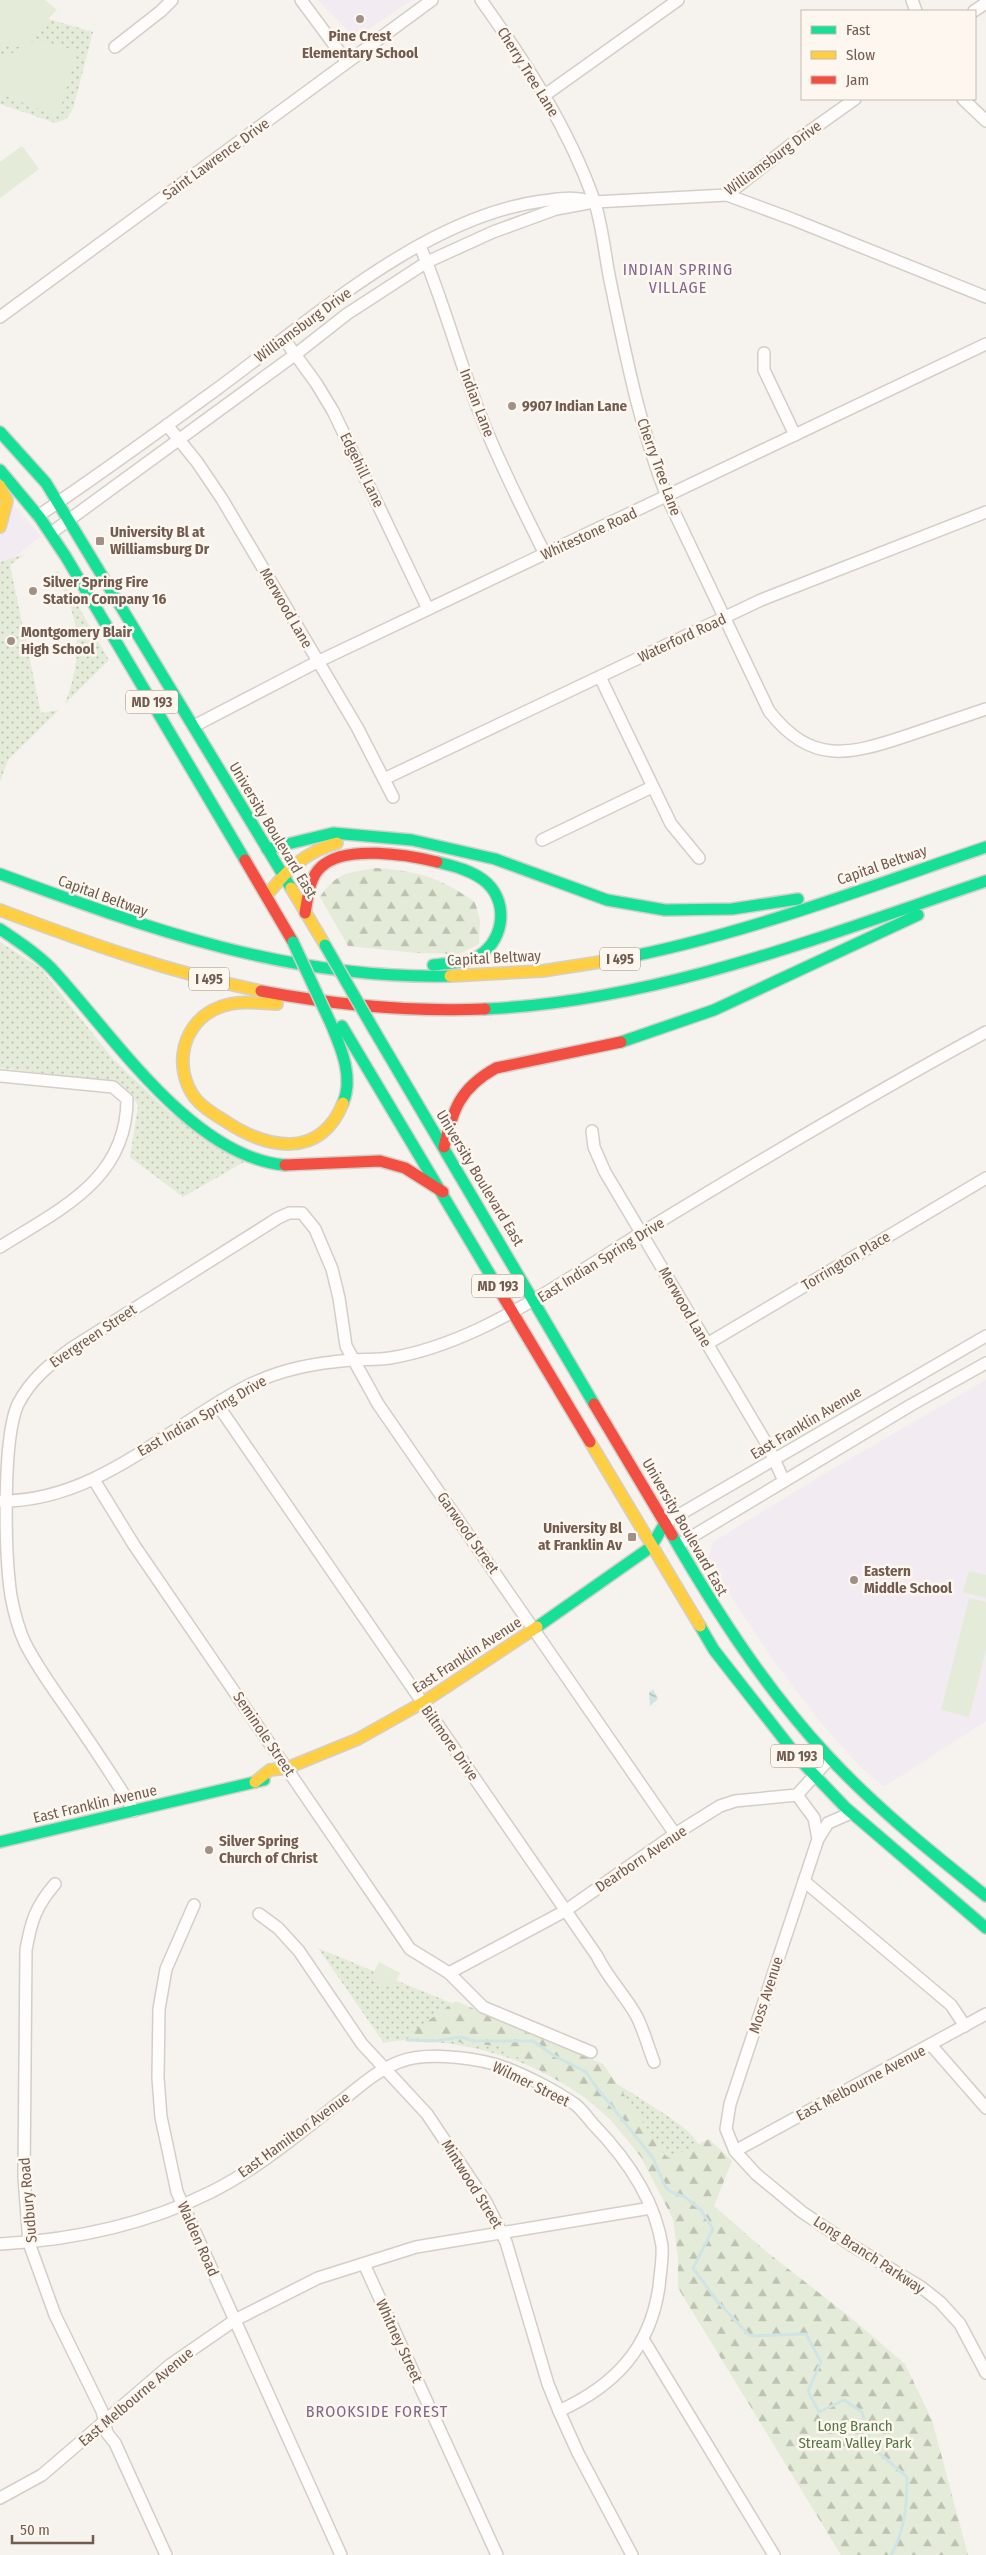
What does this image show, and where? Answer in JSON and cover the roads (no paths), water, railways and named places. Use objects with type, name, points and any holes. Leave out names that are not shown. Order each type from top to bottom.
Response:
[{"type":"main road","name":"University Boulevard East","points":[[0,432],[46,483],[69,520],[325,945],[709,1598],[746,1655],[808,1734],[830,1758],[902,1828],[986,1896]]},
{"type":"main road","name":"MD 193","points":[[0,470],[51,533],[266,895],[336,1025],[443,1192],[651,1547],[714,1650],[744,1691],[814,1775],[851,1813],[986,1928]]},
{"type":"main road","points":[[0,486],[8,496],[7,507],[0,527]]},
{"type":"main road","points":[[267,849],[314,836],[335,833],[397,838],[469,852],[509,864],[588,894],[622,904],[668,910],[705,911],[755,907],[883,881]]},
{"type":"main road","points":[[266,895],[282,875],[305,854],[318,848],[357,840],[397,838]]},
{"type":"main road","name":"Capital Beltway","points":[[0,874],[187,940],[250,956],[346,970],[424,976],[487,976],[582,966],[676,947],[772,918],[986,846]]},
{"type":"main road","points":[[305,913],[310,885],[318,871],[327,862],[351,855],[398,856],[446,865],[468,872],[485,882],[495,894],[500,907],[501,922],[497,937],[488,950],[473,959],[428,966],[346,970]]},
{"type":"main road","points":[[444,1147],[457,1100],[480,1076],[496,1068],[621,1042],[682,1022],[746,996],[986,882]]},
{"type":"main road","name":"I 495","points":[[0,910],[130,956],[218,981],[280,995],[351,1004],[426,1009],[538,1004],[648,987],[746,961],[986,882]]},
{"type":"main road","points":[[0,928],[50,967],[174,1105],[221,1140],[264,1162],[281,1165],[380,1161],[393,1163],[416,1173],[443,1192]]},
{"type":"main road","points":[[336,1025],[349,1073],[348,1090],[340,1114],[317,1136],[301,1142],[284,1145],[268,1144],[253,1139],[205,1108],[194,1097],[188,1087],[181,1061],[185,1041],[196,1022],[207,1013],[219,1007],[246,1002],[426,1009]]},
{"type":"main road","name":"East Franklin Avenue","points":[[0,1842],[255,1782],[270,1770],[287,1768],[358,1739],[422,1703],[534,1629],[651,1547],[666,1523]]},
{"type":"main road","points":[[651,1547],[678,1545]]},
{"type":"street","points":[[115,47],[172,0]]},
{"type":"street","points":[[301,0],[347,62]]},
{"type":"street","name":"Saint Lawrence Drive","points":[[0,317],[432,0]]},
{"type":"street","name":"Cherry Tree Lane","points":[[481,0],[526,63],[545,95],[578,162],[594,202],[641,423],[667,497],[769,711],[791,735],[817,748],[835,752],[853,751],[986,709]]},
{"type":"street","points":[[545,95],[678,0]]},
{"type":"street","points":[[976,10],[986,3]]},
{"type":"street","name":"Williamsburg Drive","points":[[51,533],[296,354],[347,314],[427,262],[535,216],[556,209],[594,202],[727,195],[793,143],[854,100]]},
{"type":"street","points":[[964,100],[986,122]]},
{"type":"street","points":[[727,195],[986,297]]},
{"type":"street","name":"Williamsburg Drive","points":[[38,516],[168,425],[378,270],[420,246],[497,210],[523,203],[574,197],[594,202]]},
{"type":"street","name":"Indian Lane","points":[[420,246],[482,419],[513,492],[545,554]]},
{"type":"street","name":"Edgehill Lane","points":[[284,339],[333,411],[428,609]]},
{"type":"street","name":"Whitestone Road","points":[[194,726],[317,662],[986,344]]},
{"type":"street","points":[[764,353],[764,370],[795,435]]},
{"type":"street","name":"Merwood Lane","points":[[168,425],[222,499],[357,727],[393,797]]},
{"type":"street","name":"Waterford Road","points":[[384,779],[761,600],[986,512]]},
{"type":"street","points":[[600,677],[671,824],[699,858]]},
{"type":"street","points":[[542,840],[652,786]]},
{"type":"street","name":"East Indian Spring Drive","points":[[4,1500],[52,1496],[94,1480],[217,1404],[250,1385],[278,1373],[308,1365],[388,1358],[437,1347],[514,1312],[535,1301],[642,1233],[986,1032]]},
{"type":"street","points":[[0,1076],[113,1087],[126,1099],[124,1130],[117,1150],[91,1186],[72,1202],[0,1247]]},
{"type":"street","name":"Merwood Lane","points":[[592,1131],[594,1146],[605,1172],[775,1459],[784,1482]]},
{"type":"street","name":"Torrington Place","points":[[707,1344],[986,1178]]},
{"type":"street","name":"Evergreen Street","points":[[134,1810],[112,1773],[42,1672],[17,1624],[11,1594],[4,1500],[8,1446],[17,1406],[28,1386],[42,1370],[72,1348],[278,1218],[289,1212],[302,1212]]},
{"type":"street","name":"Garwood Street","points":[[302,1212],[315,1229],[332,1269],[340,1298],[346,1346],[378,1404],[676,1834]]},
{"type":"street","name":"East Franklin Avenue","points":[[666,1523],[818,1432],[986,1336]]},
{"type":"street","points":[[678,1545],[986,1363]]},
{"type":"street","name":"Biltmore Drive","points":[[217,1404],[597,1956],[605,1973],[621,1991],[635,2014],[654,2062]]},
{"type":"street","name":"Seminole Street","points":[[94,1480],[134,1545],[410,1949],[453,1978]]},
{"type":"street","points":[[818,1839],[814,1818],[797,1795],[830,1758]]},
{"type":"street","name":"Dearborn Avenue","points":[[453,1978],[565,1911],[720,1806],[736,1801],[797,1795]]},
{"type":"street","name":"Moss Avenue","points":[[734,2151],[726,2129],[730,2104],[818,1839],[828,1823],[851,1813]]},
{"type":"street","points":[[804,1881],[951,2005],[965,2026]]},
{"type":"street","name":"Sudbury Road","points":[[55,1884],[42,1899],[31,1920],[26,1950],[24,2177],[29,2243],[55,2315],[102,2411],[107,2433],[115,2443],[166,2555]]},
{"type":"street","name":"Walden Road","points":[[194,1905],[166,1969],[158,2009],[158,2078],[161,2117],[177,2192],[341,2555]]},
{"type":"street","name":"Mintwood Street","points":[[259,1914],[278,1928],[299,1951],[362,2044],[383,2070],[427,2114],[486,2202],[502,2233],[548,2384],[559,2411],[578,2453],[632,2555]]},
{"type":"street","points":[[453,1978],[483,2007],[591,2052]]},
{"type":"street","name":"East Melbourne Avenue","points":[[734,2151],[986,2014]]},
{"type":"street","points":[[931,2045],[986,2108]]},
{"type":"street","name":"Wilmer Street","points":[[383,2070],[400,2061],[448,2056],[495,2064],[536,2083],[576,2106],[605,2136],[630,2167],[651,2208],[662,2246],[662,2265],[656,2305],[644,2339],[633,2356],[605,2385],[584,2399],[559,2411]]},
{"type":"street","name":"East Hamilton Avenue","points":[[0,2244],[29,2243],[112,2230],[150,2218],[210,2193],[259,2164],[383,2070]]},
{"type":"street","name":"Long Branch Parkway","points":[[734,2151],[756,2174],[802,2212],[851,2245],[921,2286],[940,2302],[960,2324],[985,2368]]},
{"type":"street","name":"East Melbourne Avenue","points":[[0,2498],[42,2475],[170,2366],[234,2320],[318,2278],[416,2248],[651,2208]]},
{"type":"street","name":"Whitney Street","points":[[364,2264],[497,2555]]},
{"type":"street","points":[[644,2339],[774,2555]]},
{"type":"water","points":[[653,1689],[658,1699],[650,1706],[649,1693]]},
{"type":"waterway","points":[[407,2040],[435,2041],[461,2037],[474,2041],[533,2041],[553,2055],[586,2072],[653,2158],[665,2186],[671,2192],[685,2197],[701,2210],[713,2229],[693,2268],[717,2301],[750,2336],[806,2334],[821,2362],[808,2391],[819,2412],[844,2400],[862,2412],[871,2446],[907,2477],[902,2527],[891,2555]]},
{"type":"place","name":"Pine Crest Elementary School","points":[[360,19]]},
{"type":"place","name":"9907 Indian Lane","points":[[512,406]]},
{"type":"place","name":"University Bl at Williamsburg Dr","points":[[100,541]]},
{"type":"place","name":"Silver Spring Fire Station Company 16","points":[[33,591]]},
{"type":"place","name":"Montgomery Blair High School","points":[[11,641]]},
{"type":"place","name":"University Bl at Franklin Av","points":[[632,1537]]},
{"type":"place","name":"Eastern Middle School","points":[[854,1580]]},
{"type":"place","name":"Silver Spring Church of Christ","points":[[209,1850]]},
{"type":"district","name":"INDIAN SPRING VILLAGE","points":[[678,278]]},
{"type":"district","name":"BROOKSIDE FOREST","points":[[377,2411]]},
{"type":"park label","name":"Long Branch Stream Valley Park","points":[[855,2434]]}]
